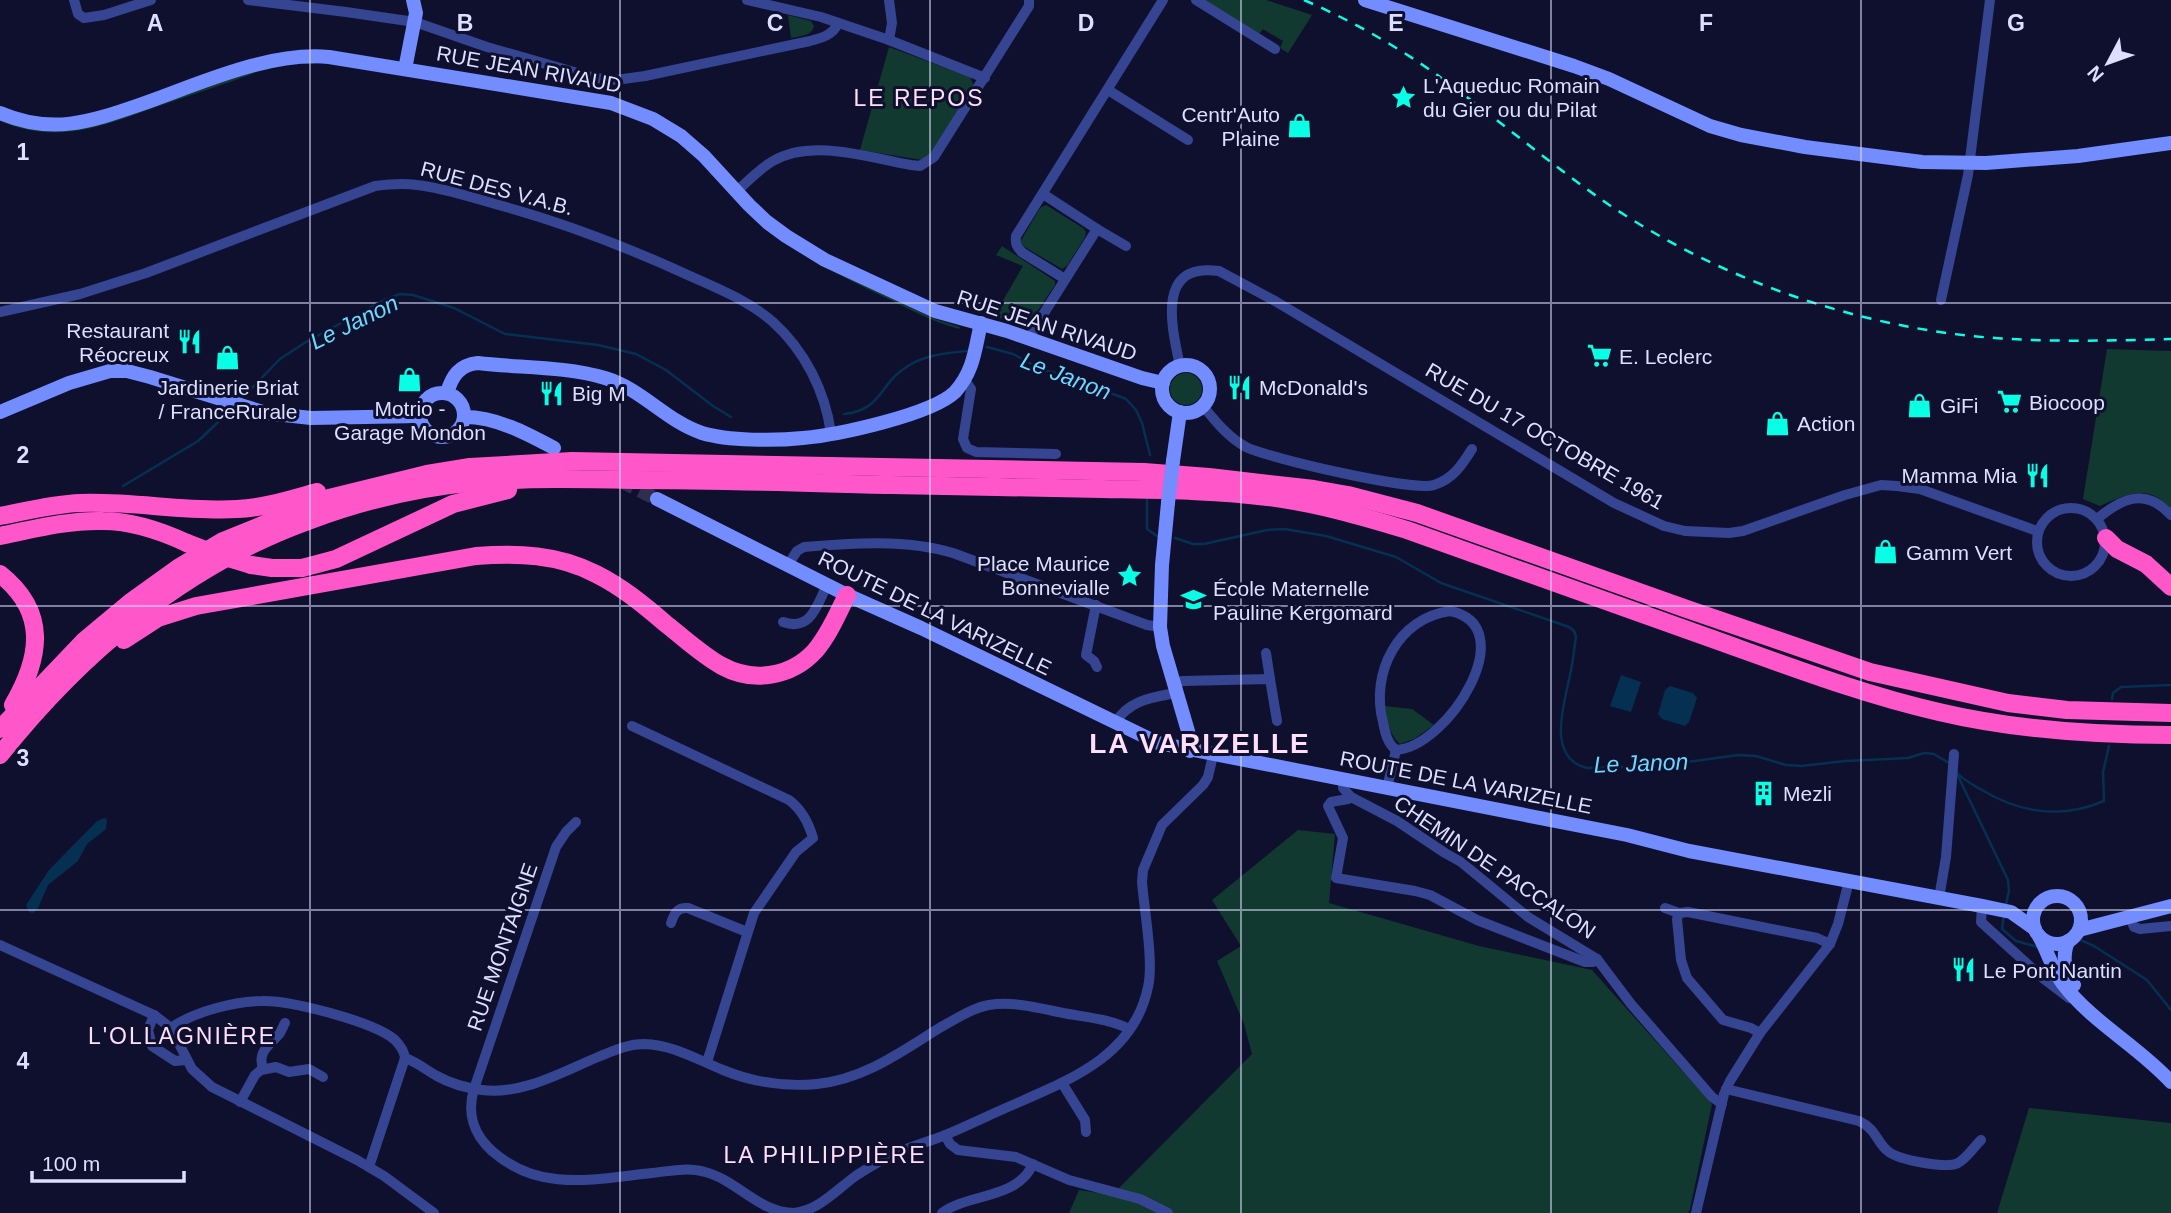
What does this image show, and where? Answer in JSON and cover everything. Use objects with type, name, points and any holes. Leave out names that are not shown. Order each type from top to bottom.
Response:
[{"type":"highway","points":[[0,728],[84,641],[132,601],[178,568],[223,541],[329,498],[426,474],[470,467],[572,461],[1116,472],[1209,477],[1348,495],[1416,513],[1870,672],[2008,703],[2067,710],[2171,713]]},
{"type":"highway","points":[[0,516],[77,503],[239,509],[281,502],[403,472],[426,474]]},
{"type":"highway","points":[[0,536],[76,522],[104,520],[145,527],[251,565],[302,568],[336,559],[453,504],[542,479]]},
{"type":"highway","points":[[0,755],[44,703],[98,649],[141,614],[214,565],[264,539],[306,522],[408,493],[475,482],[542,479],[1130,490],[1268,497],[1307,503],[1407,530],[1806,672],[1913,706],[2015,726],[2081,732],[2171,735]]},
{"type":"highway","points":[[2106,538],[2123,553],[2146,564],[2171,587]]},
{"type":"highway","points":[[98,649],[114,645],[158,618],[196,606],[476,556],[512,554],[555,559],[594,573],[634,597],[722,666],[741,674],[762,676],[778,674],[805,660],[824,639],[847,595]]},
{"type":"highway","points":[[0,575],[12,584],[29,609],[35,631],[34,659],[20,693],[0,728]]},
{"type":"main road","name":"RUE JEAN RIVAUD","points":[[413,0],[415,22],[405,69],[624,106],[681,136],[704,156],[749,205],[786,236],[825,260],[935,311],[1030,338],[1163,383]]},
{"type":"main road","points":[[1364,0],[1574,66],[1609,79],[1710,126],[1805,147],[1922,162],[1969,163],[2064,157],[2171,143]]},
{"type":"main road","points":[[0,113],[43,125],[83,123],[107,117],[261,62],[302,55],[405,69]]},
{"type":"main road","points":[[447,394],[454,375],[462,366],[469,364],[580,373],[623,384],[681,423],[700,432],[716,436],[803,438],[925,410],[947,398],[965,380],[974,360],[981,323]]},
{"type":"main road","points":[[1180,366],[1196,366],[1207,377],[1210,392],[1203,406],[1196,411],[1180,412],[1168,404],[1162,390],[1169,372],[1180,366]]},
{"type":"main road","points":[[0,412],[92,374],[127,371],[266,414],[311,418],[420,416]]},
{"type":"main road","points":[[447,394],[458,400],[465,417],[459,430],[446,437],[431,435],[425,429],[420,416],[421,409],[428,398],[447,394]]},
{"type":"main road","points":[[1180,412],[1162,565],[1160,627],[1172,689],[1190,738],[1190,751]]},
{"type":"main road","points":[[465,417],[479,418],[513,428],[554,448]]},
{"type":"main road","name":"ROUTE DE LA VARIZELLE","points":[[657,499],[847,595],[1158,743],[1997,909]]},
{"type":"main road","points":[[1997,909],[2025,910],[2048,898],[2060,896],[2095,915],[2129,916]]},
{"type":"main road","points":[[2038,905],[2033,920],[2055,971],[2069,991],[2105,1025],[2154,1064],[2171,1082]]},
{"type":"main road","points":[[1997,909],[2041,940],[2054,943],[2070,940],[2129,916],[2171,906]]},
{"type":"main road","points":[[2078,908],[2081,923],[2070,940],[2063,960],[2071,981],[2105,1025]]},
{"type":"street","points":[[74,0],[78,14],[84,18],[104,15],[151,0]]},
{"type":"street","points":[[247,0],[415,22]]},
{"type":"street","points":[[747,0],[804,12],[838,23],[985,78]]},
{"type":"street","points":[[889,0],[892,30],[889,40]]},
{"type":"street","points":[[736,192],[775,160],[803,151],[836,152],[920,166],[928,163],[940,149],[985,78],[1029,0]]},
{"type":"street","points":[[1065,279],[1017,248],[1016,236],[1163,0]]},
{"type":"street","points":[[1196,0],[1275,49]]},
{"type":"street","points":[[1941,300],[1969,163],[1990,0]]},
{"type":"street","name":"RUE JEAN RIVAUD","points":[[415,22],[487,47],[594,78],[629,79],[818,39],[832,33],[838,23]]},
{"type":"street","points":[[1108,90],[1188,140]]},
{"type":"street","name":"RUE DES V.A.B.","points":[[0,312],[68,298],[146,273],[375,186],[396,183],[419,185],[510,208],[595,236],[734,296],[758,310],[791,341],[807,363],[823,399],[831,433]]},
{"type":"street","points":[[1042,194],[1126,246]]},
{"type":"street","points":[[1030,338],[1097,229]]},
{"type":"street","name":"RUE DU 17 OCTOBRE 1961","points":[[1180,366],[1172,318],[1173,294],[1188,275],[1209,270],[1219,271],[1275,301],[1614,503],[1664,526],[1711,533],[1743,531],[1881,485],[1920,489],[2037,531]]},
{"type":"street","points":[[965,380],[971,389],[963,439],[967,448],[976,452],[1056,454]]},
{"type":"street","points":[[1203,406],[1235,439],[1259,452],[1379,480],[1423,487],[1437,484],[1453,475],[1472,449]]},
{"type":"street","points":[[2097,519],[2122,503],[2144,498],[2162,505],[2171,515]]},
{"type":"street","points":[[2073,507],[2084,510],[2097,519],[2106,538],[2104,554],[2086,573],[2071,576],[2056,573],[2043,563],[2038,554],[2037,531],[2050,514],[2073,507]]},
{"type":"street","points":[[788,565],[797,551],[804,547],[865,544],[925,547],[953,553],[1147,625],[1160,627]]},
{"type":"street","points":[[783,622],[795,625],[808,620],[827,585]]},
{"type":"street","points":[[1096,605],[1086,655],[1097,667]]},
{"type":"street","points":[[1450,611],[1460,614],[1473,622],[1481,638],[1476,671],[1469,687],[1457,708],[1435,732],[1411,747],[1396,750],[1389,742],[1378,695],[1384,668],[1401,640],[1419,622],[1439,613],[1450,611]]},
{"type":"street","points":[[1266,653],[1277,721]]},
{"type":"street","points":[[1115,723],[1139,701],[1172,689],[1183,681],[1270,679]]},
{"type":"street","points":[[632,726],[789,800],[795,804],[808,824],[813,838],[800,847],[754,913],[707,1062]]},
{"type":"street","points":[[1387,789],[1396,750]]},
{"type":"street","points":[[1168,1213],[1140,1199],[1069,1180],[1016,1157],[958,1150],[950,1144],[945,1135],[1086,1070],[1103,1058],[1129,1029],[1145,1001],[1149,983],[1143,870],[1163,825],[1208,777],[1213,755]]},
{"type":"street","points":[[1939,898],[1946,857],[1954,757]]},
{"type":"street","points":[[1343,780],[1343,788],[1351,797],[1348,800],[1331,802],[1328,806],[1343,838],[1336,878],[1422,893],[1517,937],[1585,962],[1597,960]]},
{"type":"street","name":"CHEMIN DE PACCALON","points":[[1351,797],[1397,821],[1461,862],[1528,917],[1597,960],[1637,1011],[1712,1097],[1722,1104]]},
{"type":"street","name":"RUE MONTAIGNE","points":[[576,822],[556,847],[474,1089],[471,1117],[478,1135],[487,1147],[514,1168],[560,1181],[694,1170],[715,1175],[771,1210],[794,1213],[815,1207],[890,1156],[945,1135]]},
{"type":"street","points":[[1696,1213],[1726,1089],[1760,1032],[1830,944],[1849,881]]},
{"type":"street","points":[[671,923],[676,912],[688,908],[747,932]]},
{"type":"street","points":[[1665,908],[1679,913],[1688,912],[1816,938],[1830,944]]},
{"type":"street","points":[[1997,909],[1981,922],[2044,979],[2105,1025]]},
{"type":"street","points":[[1679,913],[1677,923],[1681,960],[1687,978],[1723,1020],[1760,1032]]},
{"type":"street","points":[[2129,916],[2134,927],[2140,929],[2171,926]]},
{"type":"street","points":[[0,946],[154,1015],[171,1028],[186,1060],[200,1078],[240,1102],[369,1167],[434,1213]]},
{"type":"street","points":[[171,1028],[188,1018],[234,1004],[264,1001],[279,1002],[376,1028],[395,1039],[405,1058],[369,1167]]},
{"type":"street","points":[[405,1058],[439,1077],[474,1089],[502,1091],[517,1088],[632,1044],[672,1047],[736,1074],[777,1083],[817,1084],[858,1074],[882,1064],[973,1010],[988,1005],[1005,1004],[1115,1024],[1129,1029]]},
{"type":"street","points":[[154,1015],[148,1030],[152,1046],[175,1061],[186,1060]]},
{"type":"street","points":[[263,1069],[263,1053],[285,1023]]},
{"type":"street","points":[[240,1102],[255,1075],[263,1069],[276,1067],[289,1072],[309,1069],[323,1077]]},
{"type":"street","points":[[1062,1083],[1085,1120],[1086,1132]]},
{"type":"street","points":[[1726,1089],[1859,1121],[1875,1132],[1888,1152],[1938,1165],[1949,1166],[1960,1162],[1981,1140]]},
{"type":"street","points":[[942,1213],[956,1205],[1010,1186],[1026,1175],[1032,1164]]},
{"type":"green space","points":[[1203,0],[1266,0],[1312,15],[1288,53],[1280,48],[1283,41],[1263,29],[1259,34]]},
{"type":"green space","points":[[788,15],[811,21],[813,29],[805,35],[791,38]]},
{"type":"green space","points":[[889,47],[970,77],[973,84],[932,153],[922,160],[860,150]]},
{"type":"green space","points":[[289,64],[260,71],[82,130],[43,132],[0,121],[43,130],[268,66]]},
{"type":"green space","points":[[1046,205],[1086,232],[1067,266],[1062,269],[1020,242],[1040,208]]},
{"type":"green space","points":[[747,211],[831,269],[935,319],[960,327],[959,329],[921,315],[829,270],[778,238]]},
{"type":"green space","points":[[1002,246],[1055,281],[1027,327],[994,316],[1023,266],[996,255]]},
{"type":"green space","points":[[2107,349],[2171,351],[2171,509],[2146,493],[2129,495],[2100,506],[2083,499]]},
{"type":"green space","points":[[1186,373],[1197,378],[1202,389],[1197,400],[1186,405],[1175,400],[1170,389],[1175,378]]},
{"type":"green space","points":[[1385,706],[1412,709],[1434,725],[1414,739],[1400,744],[1391,731]]},
{"type":"green space","points":[[1298,830],[1335,834],[1329,903],[1479,946],[1592,970],[1712,1104],[1688,1213],[1069,1213],[1079,1190],[1112,1195],[1252,1054],[1244,1024],[1217,961],[1241,946],[1212,900]]},
{"type":"green space","points":[[2029,1108],[2171,1123],[2171,1213],[1997,1213]]},
{"type":"water","points":[[1621,675],[1641,682],[1631,712],[1610,706]]},
{"type":"water","points":[[1670,686],[1693,693],[1697,698],[1689,722],[1685,726],[1662,719],[1658,714],[1665,690]]},
{"type":"water","points":[[107,819],[106,829],[87,844],[78,861],[48,885],[38,908],[33,913],[29,912],[26,905],[49,870],[97,821]]},
{"type":"waterway","name":"Le Janon","points":[[241,399],[280,359],[306,342],[400,294],[413,295],[454,308],[505,334],[598,345],[636,354],[666,370],[731,417]]},
{"type":"waterway","name":"Le Janon","points":[[987,347],[1013,354],[1043,370],[1066,375],[1089,389],[1126,399],[1136,410],[1142,423],[1150,455]]},
{"type":"waterway","name":"Le Janon","points":[[844,414],[874,402],[891,380],[915,362],[936,355],[967,351]]},
{"type":"waterway","name":"Le Janon","points":[[123,486],[198,441],[232,409]]},
{"type":"waterway","name":"Le Janon","points":[[1147,500],[1147,529],[1157,536]]},
{"type":"waterway","name":"Le Janon","points":[[1175,538],[1193,544],[1204,544],[1267,530],[1285,529],[1326,536],[1396,557],[1441,583],[1569,627],[1576,637],[1562,715],[1562,742],[1566,753],[1574,762],[1587,768],[1658,766],[1738,755],[1756,756],[1786,765],[1801,766],[1908,758],[1924,753],[1934,754],[1949,763]]},
{"type":"waterway","name":"Le Janon","points":[[2112,699],[2113,693],[2121,687],[2171,685]]},
{"type":"waterway","name":"Le Janon","points":[[1955,771],[1972,784],[2011,804],[2041,811],[2073,810],[2104,801],[2103,772],[2109,746]]},
{"type":"waterway","points":[[1958,776],[2008,880],[2006,904]]},
{"type":"waterway","points":[[2004,914],[2002,929],[2016,941],[2038,947]]},
{"type":"waterway","points":[[2071,940],[2076,938],[2094,946],[2147,980],[2171,1010]]},
{"type":"tunnel","points":[[621,481],[657,499]]},
{"type":"railway","points":[[1304,0],[1337,15],[1418,62],[1580,184],[1642,225],[1683,249],[1770,288],[1861,316],[1954,334],[2035,340],[2171,339]]},
{"type":"place","name":"L'Aqueduc Romain du Gier ou du Pilat","points":[[1403,97]]},
{"type":"place","name":"Centr'Auto Plaine","points":[[1300,126]]},
{"type":"place","name":"Restaurant Réocreux","points":[[189,342]]},
{"type":"place","name":"E. Leclerc","points":[[1599,356]]},
{"type":"place","name":"Jardinerie Briat / FranceRurale","points":[[228,358]]},
{"type":"place","name":"Motrio - Garage Mondon","points":[[410,379]]},
{"type":"place","name":"McDonald's","points":[[1239,387]]},
{"type":"place","name":"Big M","points":[[552,393]]},
{"type":"place","name":"Biocoop","points":[[2009,402]]},
{"type":"place","name":"GiFi","points":[[1920,405]]},
{"type":"place","name":"Action","points":[[1777,423]]},
{"type":"place","name":"Mamma Mia","points":[[2037,475]]},
{"type":"place","name":"Gamm Vert","points":[[1886,552]]},
{"type":"place","name":"Place Maurice Bonnevialle","points":[[1130,575]]},
{"type":"place","name":"École Maternelle Pauline Kergomard","points":[[1193,600]]},
{"type":"place","name":"Mezli","points":[[1763,793]]},
{"type":"place","name":"Le Pont Nantin","points":[[1963,970]]},
{"type":"district","name":"LE REPOS","points":[[919,98]]},
{"type":"district","name":"LA VARIZELLE","points":[[1200,743]]},
{"type":"district","name":"L'OLLAGNIÈRE","points":[[182,1036]]},
{"type":"district","name":"LA PHILIPPIÈRE","points":[[825,1155]]}]
